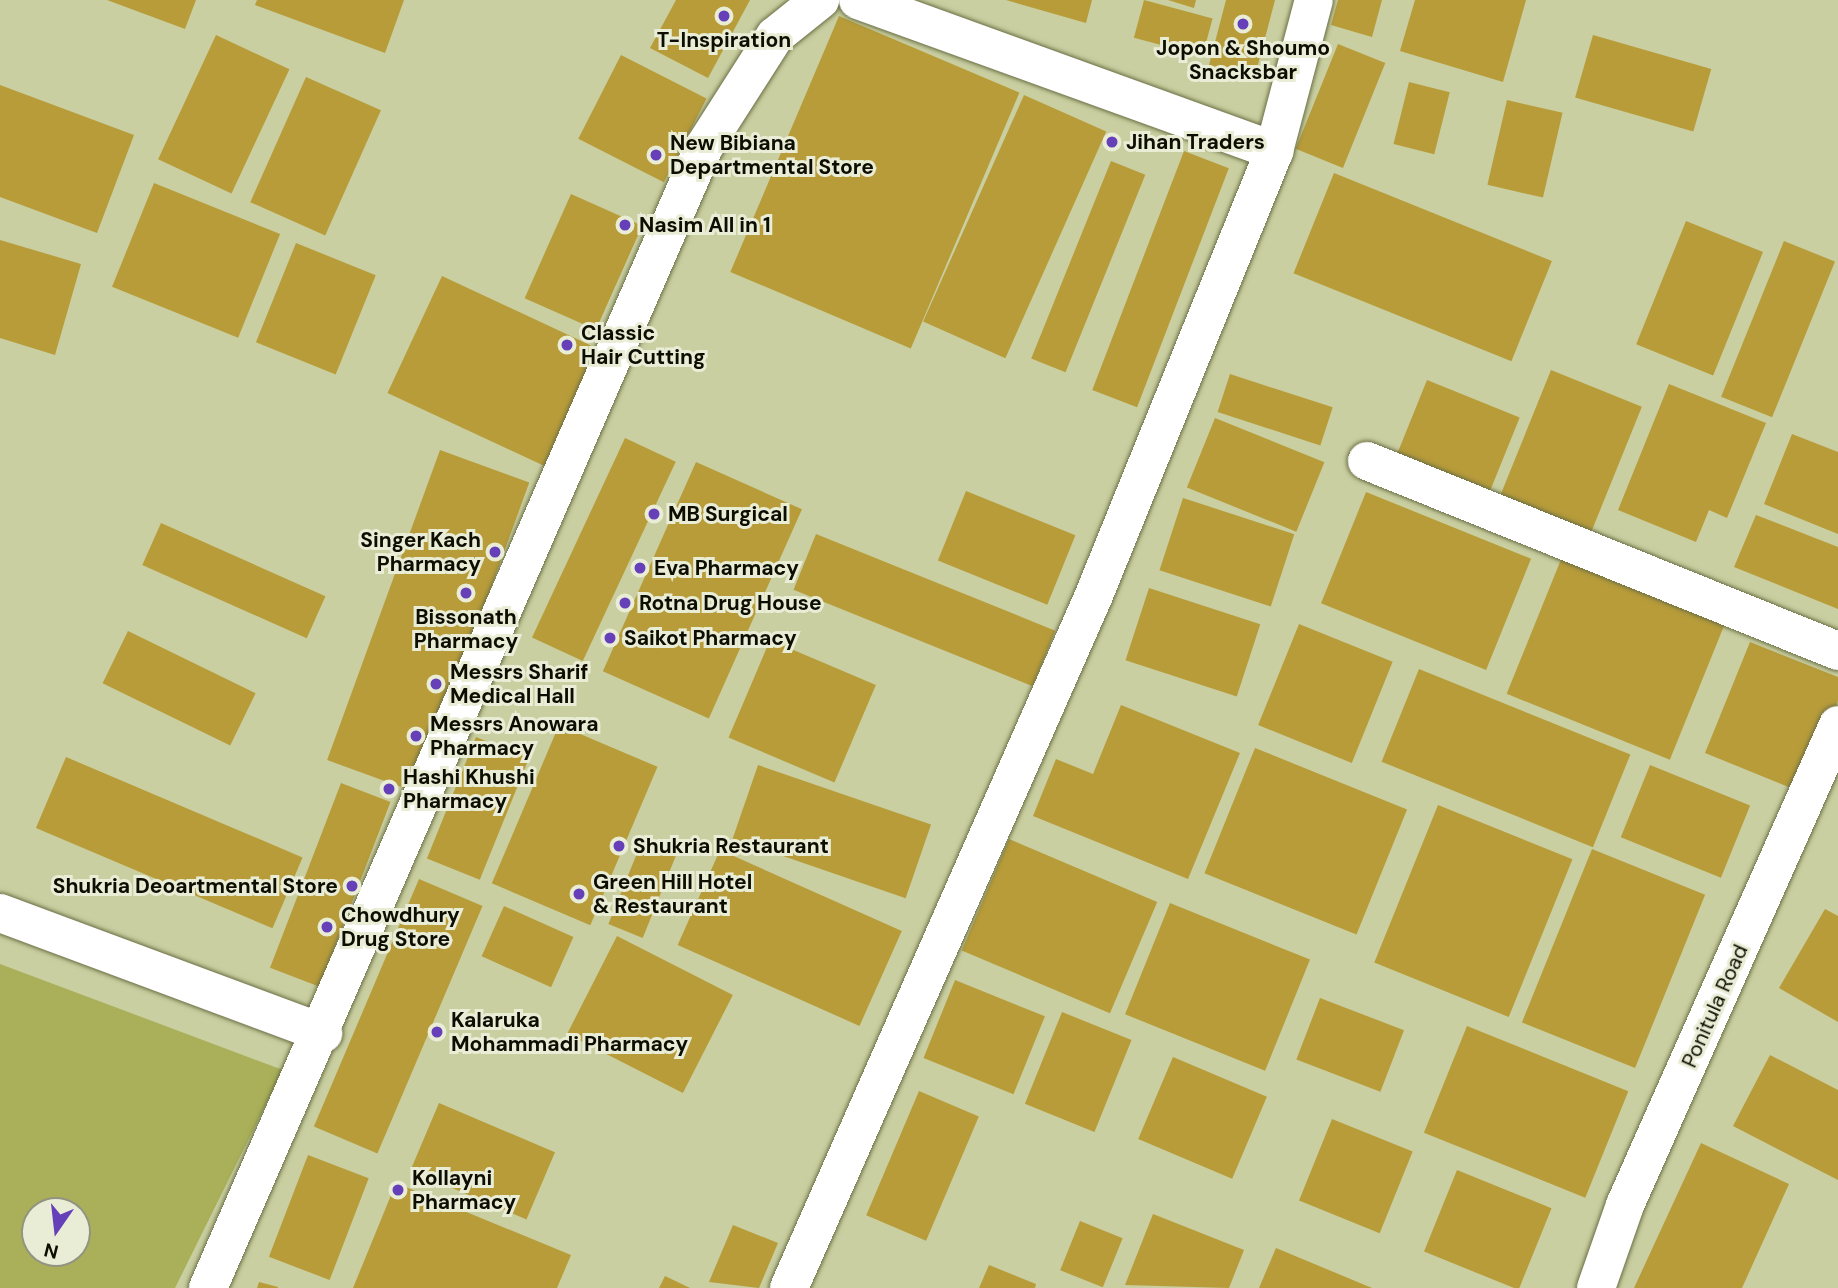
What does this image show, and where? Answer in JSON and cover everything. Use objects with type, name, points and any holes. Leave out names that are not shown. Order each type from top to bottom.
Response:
[{"type":"street","points":[[208,1288],[323,1033],[704,147],[775,36],[820,0]]},
{"type":"street","points":[[858,0],[1274,151]]},
{"type":"street","points":[[789,1288],[1094,595],[1274,151],[1314,0]]},
{"type":"street","points":[[1367,461],[1838,651]]},
{"type":"street","name":"Ponitula Road","points":[[1596,1288],[1625,1205],[1838,725]]},
{"type":"street","points":[[0,913],[323,1033]]},
{"type":"green space","points":[[0,964],[283,1070],[175,1288],[0,1288]]},
{"type":"building","points":[[107,0],[196,0],[185,29]]},
{"type":"building","points":[[257,0],[404,0],[385,53],[255,5]]},
{"type":"building","points":[[676,0],[750,0],[708,78],[650,48]]},
{"type":"building","points":[[1006,0],[1092,0],[1086,23]]},
{"type":"building","points":[[1144,0],[1213,18],[1202,56],[1134,38]]},
{"type":"building","points":[[1168,0],[1196,0],[1194,8]]},
{"type":"building","points":[[1226,0],[1275,0],[1255,76],[1209,65]]},
{"type":"building","points":[[1338,0],[1382,0],[1372,37],[1331,25]]},
{"type":"building","points":[[1415,0],[1526,0],[1503,82],[1400,51]]},
{"type":"building","points":[[839,16],[1019,93],[911,348],[730,272]]},
{"type":"building","points":[[216,35],[289,69],[232,193],[158,159]]},
{"type":"building","points":[[1593,35],[1711,69],[1693,131],[1575,97]]},
{"type":"building","points":[[1338,44],[1385,63],[1343,168],[1296,149]]},
{"type":"building","points":[[621,55],[707,99],[664,182],[578,139]]},
{"type":"building","points":[[306,77],[381,110],[325,236],[250,202]]},
{"type":"building","points":[[1409,82],[1450,92],[1434,154],[1394,144]]},
{"type":"building","points":[[0,85],[134,135],[97,233],[0,197]]},
{"type":"building","points":[[1024,95],[1106,132],[1005,358],[923,322]]},
{"type":"building","points":[[1507,100],[1563,113],[1543,198],[1487,185]]},
{"type":"building","points":[[1184,151],[1229,168],[1137,407],[1092,390]]},
{"type":"building","points":[[1111,161],[1145,175],[1066,372],[1031,358]]},
{"type":"building","points":[[1334,173],[1552,261],[1511,361],[1294,273]]},
{"type":"building","points":[[154,183],[280,234],[238,338],[112,287]]},
{"type":"building","points":[[571,194],[642,226],[596,330],[525,298]]},
{"type":"building","points":[[1686,221],[1763,252],[1713,375],[1636,344]]},
{"type":"building","points":[[0,240],[81,264],[55,355],[0,338]]},
{"type":"building","points":[[1784,241],[1835,262],[1772,417],[1721,397]]},
{"type":"building","points":[[296,243],[376,275],[336,374],[256,342]]},
{"type":"building","points":[[442,276],[601,350],[546,467],[387,393]]},
{"type":"building","points":[[1551,370],[1642,407],[1591,534],[1500,497]]},
{"type":"building","points":[[1230,374],[1333,407],[1320,445],[1218,412]]},
{"type":"building","points":[[1427,380],[1520,417],[1489,493],[1396,456]]},
{"type":"building","points":[[1669,384],[1766,423],[1727,518],[1709,510],[1696,542],[1618,510]]},
{"type":"building","points":[[1215,418],[1324,462],[1296,532],[1187,488]]},
{"type":"building","points":[[1792,434],[1838,452],[1838,534],[1764,504]]},
{"type":"building","points":[[625,438],[676,462],[583,661],[532,637]]},
{"type":"building","points":[[440,450],[529,482],[416,793],[327,760]]},
{"type":"building","points":[[696,462],[802,509],[709,718],[603,671]]},
{"type":"building","points":[[966,491],[1075,535],[1047,605],[938,561]]},
{"type":"building","points":[[1366,492],[1531,559],[1486,670],[1321,603]]},
{"type":"building","points":[[1183,498],[1294,534],[1271,606],[1160,570]]},
{"type":"building","points":[[1756,515],[1838,547],[1838,609],[1734,567]]},
{"type":"building","points":[[161,523],[325,596],[307,638],[142,565]]},
{"type":"building","points":[[816,534],[1055,631],[1033,686],[794,590]]},
{"type":"building","points":[[1564,552],[1727,618],[1670,760],[1507,694]]},
{"type":"building","points":[[1149,588],[1260,624],[1237,696],[1126,660]]},
{"type":"building","points":[[1299,624],[1393,662],[1352,763],[1258,725]]},
{"type":"building","points":[[128,631],[256,693],[230,745],[103,683]]},
{"type":"building","points":[[770,640],[876,685],[834,783],[729,738]]},
{"type":"building","points":[[1750,642],[1838,677],[1838,701],[1801,792],[1705,753]]},
{"type":"building","points":[[1419,669],[1630,754],[1593,847],[1382,762]]},
{"type":"building","points":[[1121,705],[1240,753],[1188,879],[1033,816],[1056,759],[1093,774]]},
{"type":"building","points":[[559,725],[657,767],[590,925],[492,883]]},
{"type":"building","points":[[476,737],[529,758],[480,880],[427,858]]},
{"type":"building","points":[[1255,748],[1407,809],[1356,935],[1204,873]]},
{"type":"building","points":[[66,757],[303,857],[272,928],[36,828]]},
{"type":"building","points":[[758,765],[931,825],[906,898],[733,839]]},
{"type":"building","points":[[1650,765],[1750,805],[1721,878],[1621,837]]},
{"type":"building","points":[[341,783],[390,802],[320,987],[270,968]]},
{"type":"building","points":[[1438,805],[1572,859],[1509,1017],[1374,963]]},
{"type":"building","points":[[644,836],[678,850],[643,938],[608,924]]},
{"type":"building","points":[[1009,839],[1157,902],[1110,1013],[962,950]]},
{"type":"building","points":[[1592,849],[1705,895],[1635,1068],[1522,1022]]},
{"type":"building","points":[[720,850],[902,931],[859,1026],[678,945]]},
{"type":"building","points":[[419,879],[483,906],[377,1154],[314,1127]]},
{"type":"building","points":[[1170,903],[1310,960],[1265,1071],[1125,1014]]},
{"type":"building","points":[[504,906],[573,937],[551,987],[482,956]]},
{"type":"building","points":[[1825,909],[1838,916],[1838,1022],[1779,988]]},
{"type":"building","points":[[617,936],[733,995],[683,1093],[567,1034]]},
{"type":"building","points":[[955,980],[1045,1016],[1013,1094],[924,1058]]},
{"type":"building","points":[[1320,998],[1404,1030],[1380,1092],[1296,1060]]},
{"type":"building","points":[[1062,1012],[1132,1040],[1094,1132],[1025,1104]]},
{"type":"building","points":[[1467,1026],[1628,1091],[1585,1198],[1424,1133]]},
{"type":"building","points":[[1770,1055],[1838,1090],[1838,1180],[1733,1126]]},
{"type":"building","points":[[1173,1057],[1267,1097],[1232,1179],[1138,1139]]},
{"type":"building","points":[[919,1091],[979,1116],[926,1241],[866,1215]]},
{"type":"building","points":[[439,1103],[555,1152],[526,1219],[410,1170]]},
{"type":"building","points":[[1332,1119],[1413,1152],[1380,1233],[1299,1201]]},
{"type":"building","points":[[1701,1143],[1789,1184],[1742,1288],[1634,1288]]},
{"type":"building","points":[[308,1155],[369,1178],[330,1280],[269,1257]]},
{"type":"building","points":[[1457,1170],[1552,1208],[1519,1288],[1424,1252]]},
{"type":"building","points":[[396,1183],[571,1255],[557,1288],[353,1288]]},
{"type":"building","points":[[1153,1214],[1244,1250],[1229,1288],[1125,1285]]},
{"type":"building","points":[[1080,1221],[1123,1238],[1103,1287],[1060,1270]]},
{"type":"building","points":[[733,1225],[778,1243],[759,1288],[709,1282]]},
{"type":"building","points":[[1276,1248],[1372,1288],[1259,1288]]},
{"type":"building","points":[[989,1265],[1036,1284],[1035,1288],[979,1288]]},
{"type":"building","points":[[665,1276],[690,1288],[659,1288]]},
{"type":"building","points":[[259,1282],[278,1287],[278,1288],[257,1288]]},
{"type":"place","name":"T-Inspiration","points":[[724,16]]},
{"type":"place","name":"Jopon & Shoumo Snacksbar","points":[[1243,24]]},
{"type":"place","name":"Jihan Traders","points":[[1112,142]]},
{"type":"place","name":"New Bibiana Departmental Store","points":[[656,155]]},
{"type":"place","name":"Nasim All in 1","points":[[625,225]]},
{"type":"place","name":"Classic Hair Cutting","points":[[567,345]]},
{"type":"place","name":"MB Surgical","points":[[654,514]]},
{"type":"place","name":"Singer Kach Pharmacy","points":[[495,552]]},
{"type":"place","name":"Eva Pharmacy","points":[[640,568]]},
{"type":"place","name":"Bissonath Pharmacy","points":[[466,593]]},
{"type":"place","name":"Rotna Drug House","points":[[625,603]]},
{"type":"place","name":"Saikot Pharmacy","points":[[610,638]]},
{"type":"place","name":"Messrs Sharif Medical Hall","points":[[436,684]]},
{"type":"place","name":"Messrs Anowara Pharmacy","points":[[416,736]]},
{"type":"place","name":"Hashi Khushi Pharmacy","points":[[389,789]]},
{"type":"place","name":"Shukria Restaurant","points":[[619,846]]},
{"type":"place","name":"Shukria Deoartmental Store","points":[[352,886]]},
{"type":"place","name":"Green Hill Hotel & Restaurant","points":[[579,894]]},
{"type":"place","name":"Chowdhury Drug Store","points":[[327,927]]},
{"type":"place","name":"Kalaruka Mohammadi Pharmacy","points":[[437,1032]]},
{"type":"place","name":"Kollayni Pharmacy","points":[[398,1190]]}]
